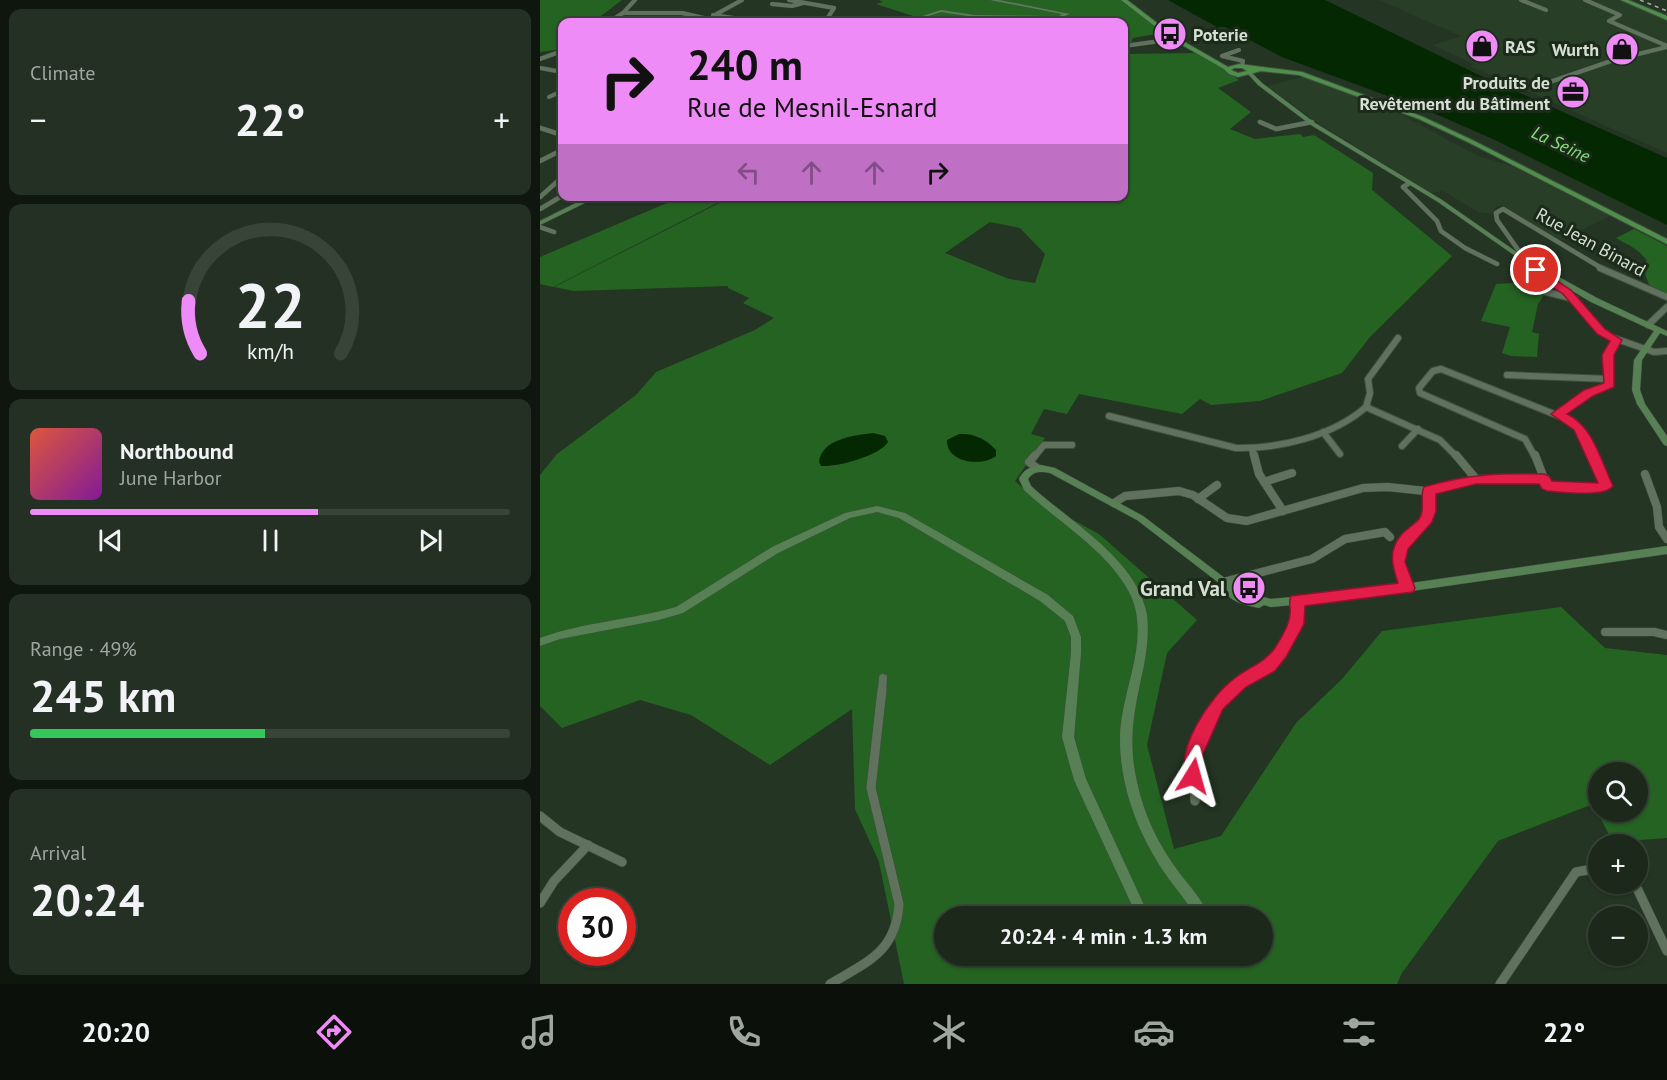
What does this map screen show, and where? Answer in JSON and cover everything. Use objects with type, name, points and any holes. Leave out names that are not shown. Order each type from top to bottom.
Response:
[{"type":"main road","points":[[1124,0],[1175,39],[1228,69],[1229,73],[1240,75],[1245,69]]},
{"type":"main road","points":[[1626,0],[1667,17]]},
{"type":"main road","points":[[1197,50],[1245,69]]},
{"type":"main road","points":[[1228,69],[1282,71],[1311,76],[1453,133],[1667,242]]},
{"type":"street","points":[[616,18],[635,0]]},
{"type":"street","points":[[710,18],[742,0]]},
{"type":"street","points":[[789,0],[834,8]]},
{"type":"street","points":[[828,18],[835,6],[830,0]]},
{"type":"street","points":[[919,18],[937,12],[979,17],[1059,17],[1068,14],[992,0]]},
{"type":"street","points":[[1521,0],[1546,10]]},
{"type":"street","points":[[1585,0],[1620,15],[1609,21],[1667,47]]},
{"type":"street","points":[[772,4],[792,6],[803,3]]},
{"type":"street","points":[[623,13],[682,13],[698,18]]},
{"type":"street","points":[[713,15],[734,18]]},
{"type":"street","points":[[1128,45],[1175,39]]},
{"type":"street","points":[[1547,83],[1614,60],[1667,47]]},
{"type":"street","points":[[1239,50],[1222,55],[1244,61],[1245,69],[1260,84],[1312,122],[1408,184],[1440,201],[1526,261],[1601,303],[1667,334]]},
{"type":"street","points":[[540,59],[558,52]]},
{"type":"street","points":[[540,68],[558,71]]},
{"type":"street","points":[[1240,75],[1260,84]]},
{"type":"street","points":[[549,98],[558,93]]},
{"type":"street","points":[[1260,122],[1276,129],[1312,122]]},
{"type":"street","points":[[540,128],[558,134]]},
{"type":"street","points":[[540,161],[558,152]]},
{"type":"street","points":[[540,197],[558,181]]},
{"type":"street","points":[[1408,184],[1403,187],[1437,221],[1441,231],[1465,248],[1497,264]]},
{"type":"street","points":[[540,209],[558,198]]},
{"type":"street","points":[[540,225],[586,201]]},
{"type":"street","name":"Rue Jean Binard","points":[[1526,261],[1497,220],[1496,213],[1503,209],[1590,263],[1633,284],[1667,297]]},
{"type":"street","points":[[540,225],[554,232]]},
{"type":"street","points":[[1538,268],[1537,272],[1563,288],[1575,299],[1601,332],[1617,340],[1654,352],[1667,351]]},
{"type":"street","points":[[1546,292],[1575,299]]},
{"type":"street","points":[[1648,325],[1667,307]]},
{"type":"street","points":[[1658,330],[1636,365],[1636,394],[1667,443]]},
{"type":"street","points":[[1109,416],[1236,448],[1252,449],[1323,432],[1366,407],[1370,393],[1368,379],[1398,338]]},
{"type":"street","points":[[1557,414],[1588,393],[1610,385],[1608,355],[1617,340]]},
{"type":"street","points":[[1441,369],[1557,414],[1574,422],[1580,428],[1606,485],[1601,488],[1547,486],[1531,446],[1525,438],[1423,395],[1419,390],[1433,371],[1441,369]]},
{"type":"street","points":[[1507,375],[1610,379]]},
{"type":"street","points":[[1366,407],[1440,440],[1451,449],[1476,479]]},
{"type":"street","points":[[1402,446],[1418,429]]},
{"type":"street","points":[[1323,432],[1340,454]]},
{"type":"street","points":[[1072,445],[1044,445],[1029,462],[1037,468],[1052,470],[1140,518],[1223,582],[1239,599],[1266,603],[1297,601],[1408,588],[1545,566],[1667,550]]},
{"type":"street","points":[[1252,449],[1264,482],[1283,511]]},
{"type":"street","points":[[1037,468],[1026,474],[1023,479],[1025,485],[1107,558],[1123,575],[1134,591],[1140,606],[1144,633],[1127,720],[1126,740],[1131,779],[1135,797],[1160,855],[1196,906]]},
{"type":"street","points":[[1264,482],[1292,473]]},
{"type":"street","points":[[1645,474],[1657,507],[1659,527],[1667,538]]},
{"type":"street","points":[[1114,503],[1125,496],[1185,492],[1223,516],[1238,521],[1253,520],[1364,488],[1388,487],[1429,491],[1476,479],[1544,479]]},
{"type":"street","points":[[1197,499],[1217,485]]},
{"type":"street","points":[[1408,588],[1398,562],[1400,548],[1406,539],[1425,522],[1429,511],[1429,491]]},
{"type":"street","points":[[540,642],[559,635],[679,610],[775,550],[848,515],[877,509],[902,515],[1044,598],[1069,619],[1076,637],[1076,653],[1068,737],[1080,780],[1138,906]]},
{"type":"street","points":[[1223,582],[1312,559],[1345,539],[1385,532],[1390,537]]},
{"type":"street","points":[[1195,801],[1194,754],[1201,734],[1217,704],[1228,691],[1269,666],[1280,653],[1296,624],[1299,612],[1297,601]]},
{"type":"street","points":[[1605,632],[1654,632],[1667,635]]},
{"type":"street","points":[[830,984],[881,953],[891,942],[899,919],[899,904],[871,788],[883,678]]},
{"type":"street","points":[[540,816],[560,832],[622,862]]},
{"type":"street","points":[[540,903],[554,881],[588,845]]},
{"type":"street","points":[[1500,984],[1576,872],[1588,870]]},
{"type":"street","points":[[1640,894],[1667,951]]},
{"type":"shaded area","points":[[540,0],[622,0],[598,18],[558,18],[558,48],[540,52]]},
{"type":"shaded area","points":[[879,0],[1122,0],[1162,33],[1133,38],[1128,45],[1128,18],[906,18],[916,17],[876,4],[883,2]]},
{"type":"shaded area","points":[[1379,0],[1619,0],[1667,20],[1667,153],[1470,66],[1474,64],[1433,45],[1461,36]]},
{"type":"shaded area","points":[[1194,53],[1205,56],[1239,80],[1218,88],[1251,112],[1230,129],[1255,139],[1300,134],[1303,137],[1314,135],[1373,173],[1372,190],[1452,256],[1370,337],[1342,373],[1260,401],[1211,405],[1200,399],[1182,414],[1079,394],[1067,414],[1044,409],[1031,434],[1045,438],[1015,481],[1036,500],[1099,534],[1197,620],[1167,653],[1147,745],[1174,849],[1221,836],[1296,723],[1342,679],[1382,631],[1561,607],[1605,648],[1667,655],[1667,838],[1648,839],[1648,834],[1609,834],[1602,822],[1648,822],[1648,762],[1588,762],[1588,806],[1498,841],[1402,973],[1397,984],[904,984],[879,862],[855,809],[852,709],[770,765],[691,715],[640,700],[562,728],[540,706],[540,475],[557,454],[636,395],[656,372],[755,330],[774,318],[743,303],[749,298],[728,286],[573,291],[554,287],[723,201],[1128,201],[1128,54]],"holes":[[[990,222],[1020,228],[1045,254],[1035,283],[1009,279],[945,253]]]},
{"type":"shaded area","points":[[1303,77],[1376,101],[1476,155],[1515,167],[1610,216],[1557,242],[1502,205],[1495,207],[1494,214],[1478,212],[1443,191],[1431,193],[1315,121],[1267,86]]},
{"type":"shaded area","points":[[672,201],[721,201],[553,287],[540,284],[540,257]]},
{"type":"shaded area","points":[[1634,229],[1667,246],[1667,294],[1650,287],[1645,274],[1634,268],[1647,261],[1644,257],[1616,238]]},
{"type":"shaded area","points":[[1527,282],[1547,291],[1538,304],[1532,332],[1539,334],[1537,357],[1511,356],[1502,353],[1510,327],[1481,321],[1496,284]]},
{"type":"water","name":"La Seine","points":[[1168,0],[1325,0],[1479,75],[1667,158],[1667,225],[1493,139],[1431,112],[1282,57],[1225,27],[1217,27]]},
{"type":"water","points":[[873,433],[885,436],[888,442],[876,452],[847,463],[821,466],[819,462],[821,454],[832,443],[849,437]]},
{"type":"water","points":[[959,434],[984,440],[996,450],[996,456],[974,462],[958,458],[948,448],[947,440]]},
{"type":"railway","points":[[1640,0],[1667,11]]},
{"type":"place","name":"Poterie","points":[[1170,34]]},
{"type":"place","name":"RAS","points":[[1482,46]]},
{"type":"place","name":"Wurth","points":[[1622,49]]},
{"type":"place","name":"Produits de Revêtement du Bâtiment","points":[[1573,92]]},
{"type":"place","name":"Grand Val","points":[[1249,588]]},
{"type":"route","points":[[1193,776],[1194,754],[1201,734],[1217,704],[1228,691],[1269,666],[1280,653],[1296,624],[1299,612],[1297,601],[1408,588],[1398,562],[1400,548],[1406,539],[1425,522],[1429,511],[1429,491],[1476,479],[1499,478],[1544,479],[1547,486],[1578,488],[1606,486],[1580,428],[1574,422],[1557,414],[1588,393],[1610,385],[1608,355],[1617,340],[1601,332],[1567,292],[1536,270]]}]
